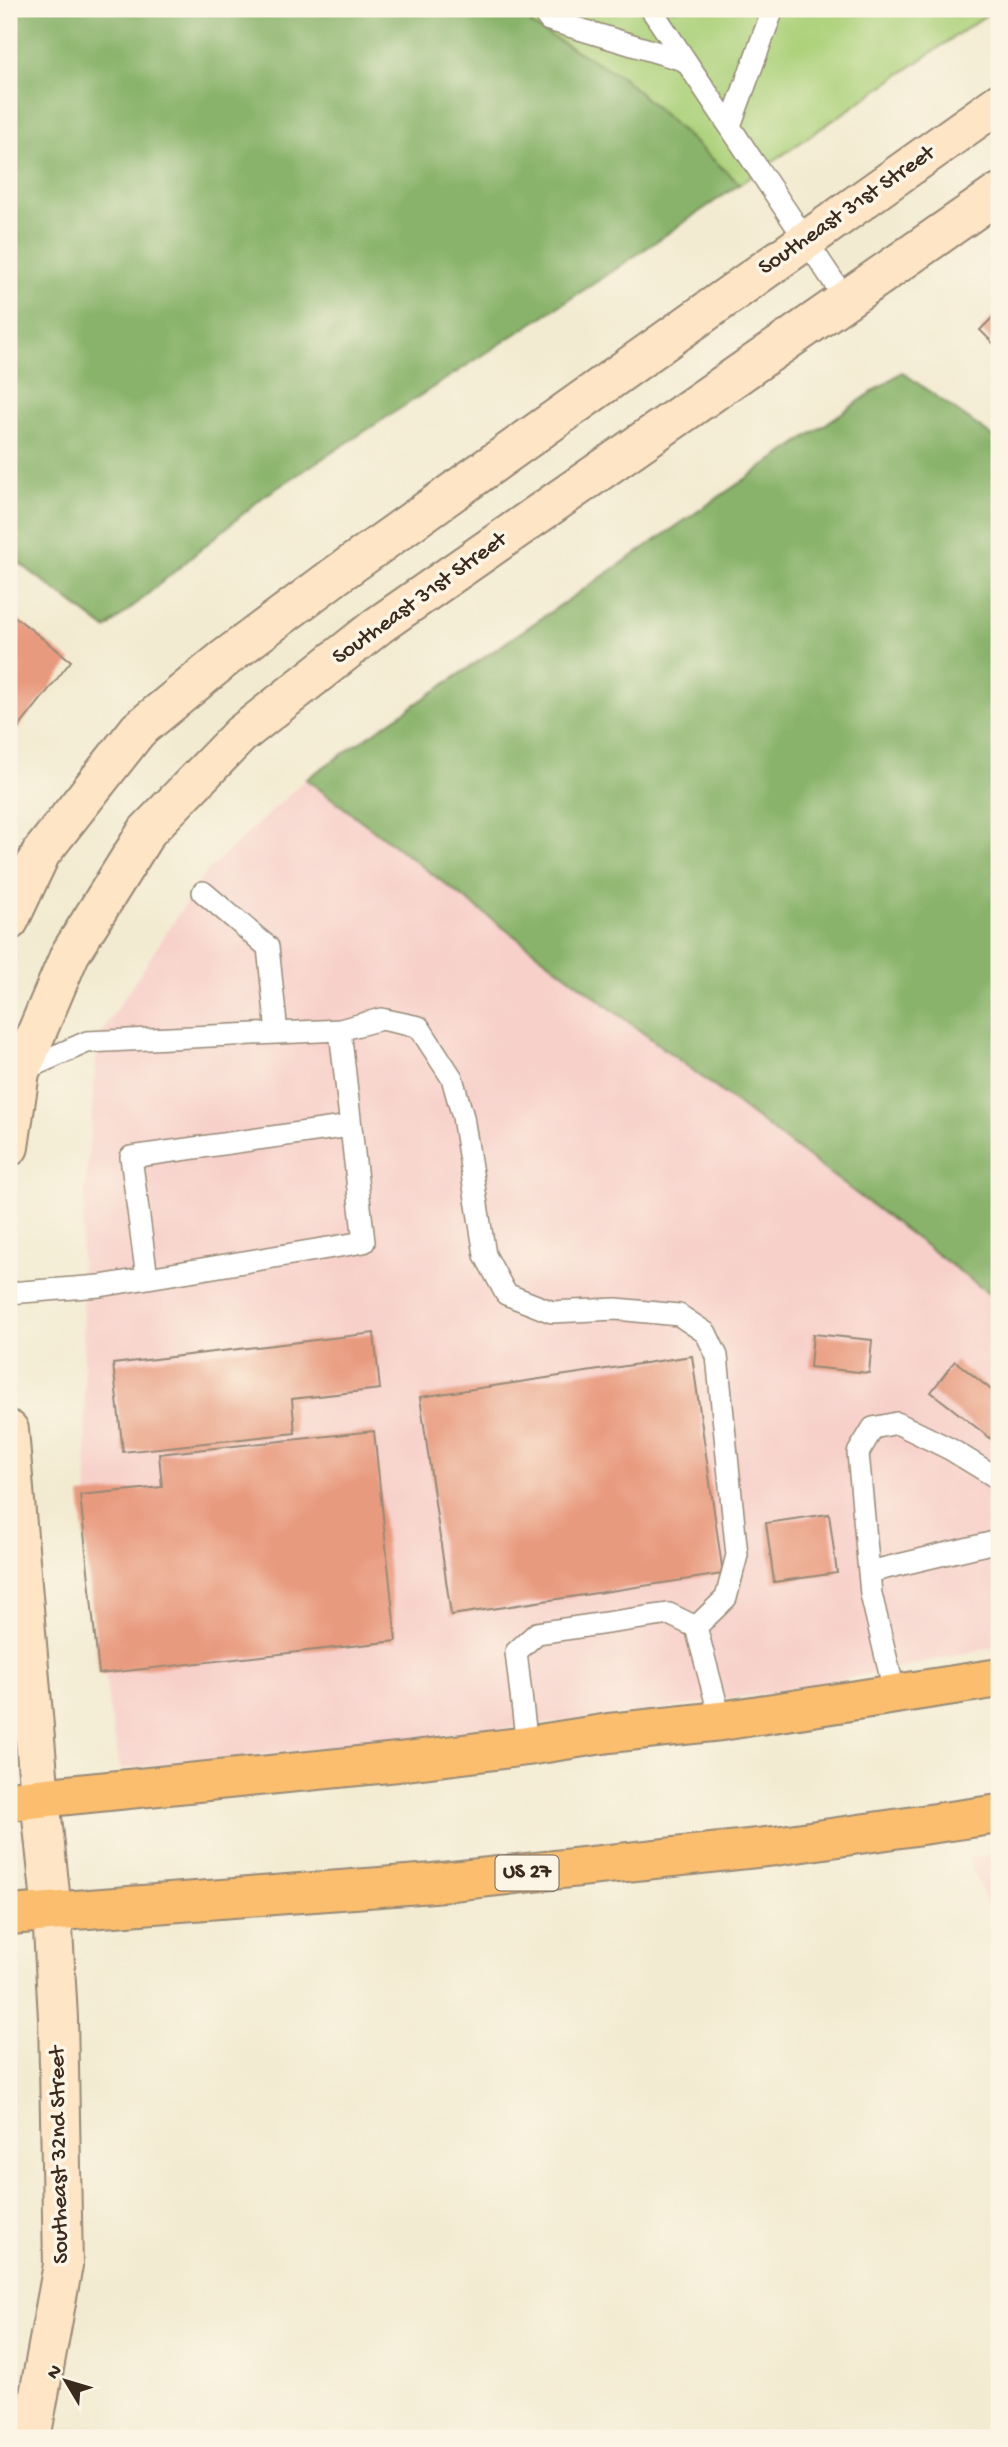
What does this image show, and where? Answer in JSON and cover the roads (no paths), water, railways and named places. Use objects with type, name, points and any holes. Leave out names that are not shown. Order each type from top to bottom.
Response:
[{"type":"highway","points":[[24,1800],[398,1762],[527,1746],[609,1733],[721,1721],[999,1678]]},
{"type":"highway","name":"US 27","points":[[9,1915],[433,1883],[551,1871],[775,1846],[999,1814]]},
{"type":"main road","name":"Southeast 31st Street","points":[[9,921],[41,853],[138,730],[224,659],[335,576],[999,103]]},
{"type":"main road","name":"Southeast 31st Street","points":[[9,1147],[20,1072],[70,954],[147,831],[240,735],[379,625],[999,193]]},
{"type":"main road","points":[[9,1430],[24,1800],[52,1912]]},
{"type":"main road","name":"Southeast 32nd Street","points":[[31,2438],[63,2265],[58,2018],[52,1912]]},
{"type":"lane","points":[[541,9],[549,20],[686,61]]},
{"type":"lane","points":[[651,9],[846,300]]},
{"type":"lane","points":[[730,126],[773,9]]},
{"type":"lane","points":[[202,892],[268,947],[277,1033]]},
{"type":"lane","points":[[20,1072],[87,1042],[340,1030],[382,1019],[419,1027],[452,1078],[463,1117],[485,1255],[506,1294],[552,1312],[616,1310],[679,1315],[706,1333],[717,1356],[737,1555],[726,1598],[696,1627]]},
{"type":"lane","points":[[9,1293],[100,1286],[364,1242],[340,1030]]},
{"type":"lane","points":[[147,1278],[131,1157],[350,1126]]},
{"type":"lane","points":[[895,1695],[872,1594],[858,1453],[873,1428],[897,1423],[950,1449],[999,1479]]},
{"type":"lane","points":[[869,1572],[999,1541]]},
{"type":"lane","points":[[527,1746],[516,1652],[537,1633],[669,1614],[696,1627],[721,1721]]}]
